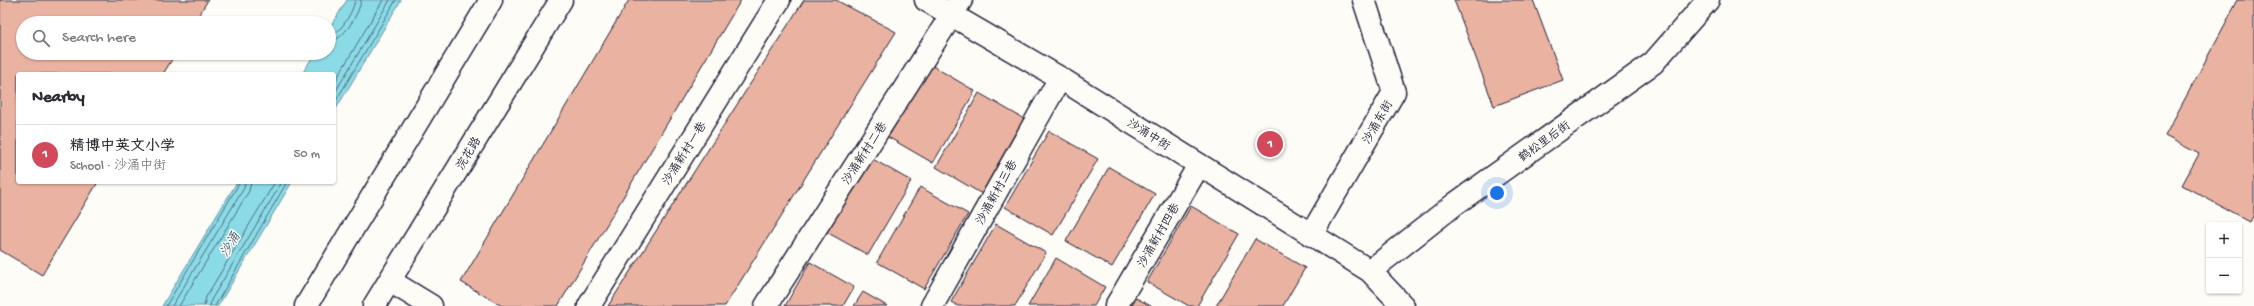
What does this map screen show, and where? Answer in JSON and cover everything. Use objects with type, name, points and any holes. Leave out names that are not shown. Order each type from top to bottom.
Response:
[{"type":"street","points":[[306,306],[491,0]]},
{"type":"street","name":"浣花路","points":[[374,306],[561,0]]},
{"type":"street","name":"沙涌新村一巷","points":[[590,306],[779,0]]},
{"type":"street","name":"沙涌中街","points":[[926,0],[956,8],[1060,78],[1370,271],[1403,306]]},
{"type":"street","name":"沙涌东街","points":[[1311,235],[1394,92],[1364,0]]},
{"type":"street","name":"鹤松里后街","points":[[1370,271],[1455,204],[1653,63],[1708,0]]},
{"type":"street","name":"沙涌新村二巷","points":[[766,306],[956,8]]},
{"type":"street","name":"沙涌新村三巷","points":[[932,306],[1060,78]]},
{"type":"street","name":"沙涌新村四巷","points":[[1116,306],[1199,164]]},
{"type":"street","points":[[390,281],[431,306]]},
{"type":"water","points":[[347,0],[401,0],[336,109],[336,72],[303,72],[311,60],[336,60],[336,18]]},
{"type":"water","name":"沙涌","points":[[236,184],[291,184],[218,306],[162,306]]},
{"type":"building","points":[[0,0],[208,0],[198,16],[16,16],[16,60],[172,60],[164,72],[16,72],[16,184],[97,184],[42,275],[0,250]]},
{"type":"building","points":[[629,0],[741,0],[558,306],[502,306],[461,282]]},
{"type":"building","points":[[804,0],[836,0],[896,32],[725,306],[608,306]]},
{"type":"building","points":[[1454,0],[1533,0],[1563,80],[1494,106]]},
{"type":"building","points":[[2238,0],[2254,0],[2254,214],[2250,222],[2182,185],[2199,154],[2165,136]]},
{"type":"building","points":[[931,65],[975,91],[933,163],[888,137]]},
{"type":"building","points":[[979,93],[1026,120],[982,194],[936,167]]},
{"type":"building","points":[[1049,131],[1098,159],[1053,235],[1005,207]]},
{"type":"building","points":[[864,154],[911,181],[868,255],[821,229]]},
{"type":"building","points":[[1109,167],[1155,194],[1112,267],[1066,241]]},
{"type":"building","points":[[920,187],[968,214],[924,289],[877,262]]},
{"type":"building","points":[[1191,206],[1239,234],[1197,306],[1189,306],[1147,282]]},
{"type":"building","points":[[996,224],[1046,253],[1015,306],[958,306],[951,302]]},
{"type":"building","points":[[1255,239],[1305,268],[1283,306],[1216,306]]},
{"type":"building","points":[[1056,258],[1105,287],[1094,306],[1028,306]]},
{"type":"building","points":[[810,262],[854,287],[843,306],[785,306]]},
{"type":"building","points":[[863,292],[887,306],[854,306]]},
{"type":"building","points":[[1136,298],[1151,306],[1131,306]]},
{"type":"place","name":"精博中英文小学","points":[[1270,144]]}]
